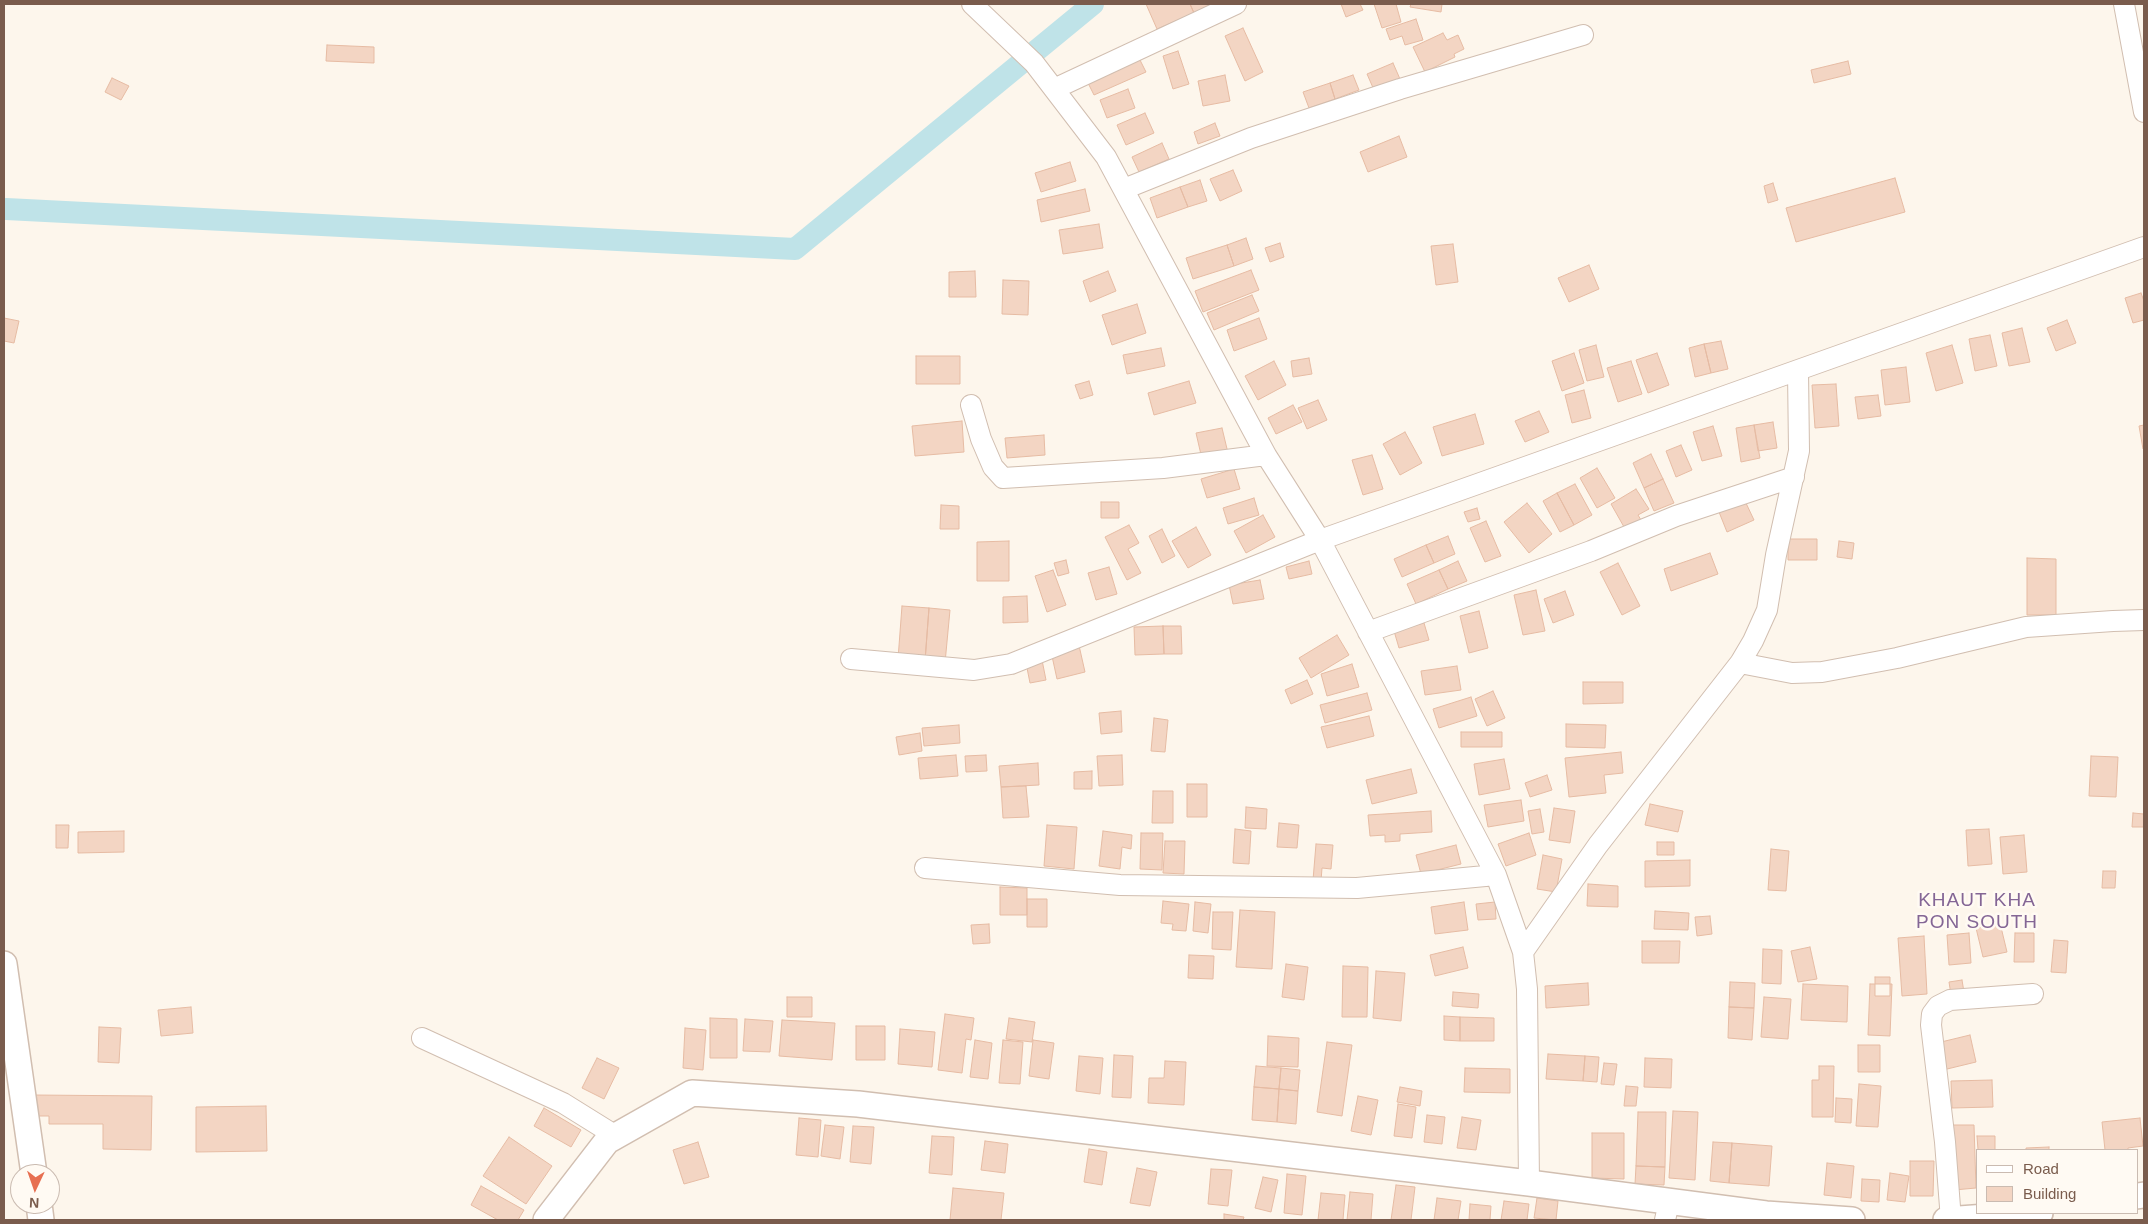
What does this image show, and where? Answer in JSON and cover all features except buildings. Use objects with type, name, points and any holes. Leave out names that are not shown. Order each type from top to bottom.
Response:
[{"type":"street","points":[[972,4],[1028,56],[1106,157],[1266,455],[1320,540],[1496,874],[1523,952],[1527,989],[1529,1183]]},
{"type":"street","points":[[1054,88],[1236,4]]},
{"type":"street","points":[[2124,4],[2144,112]]},
{"type":"street","points":[[1124,189],[1260,135],[1400,89],[1582,35]]},
{"type":"street","points":[[851,659],[974,670],[1011,664],[1320,540],[2144,247]]},
{"type":"street","points":[[1523,952],[1554,912],[1598,845],[1740,663],[1753,641],[1766,610],[1799,451],[1798,371]]},
{"type":"street","points":[[971,405],[993,467],[1003,478],[1162,468],[1266,455]]},
{"type":"street","points":[[1368,632],[1591,551],[1676,516],[1794,477]]},
{"type":"street","points":[[1740,663],[1792,673],[1822,672],[1897,658],[2026,627],[2144,620]]},
{"type":"street","points":[[925,868],[1120,885],[1357,888],[1496,874]]},
{"type":"street","points":[[4,964],[33,1164]]},
{"type":"street","points":[[1951,1220],[1946,1142],[1931,1025],[1932,1014],[1938,1006],[1950,1000],[2033,994]]},
{"type":"street","points":[[422,1038],[564,1102],[616,1136]]},
{"type":"street","points":[[546,1220],[607,1141],[692,1093],[858,1104],[1529,1183],[1667,1211],[1766,1214],[1852,1220]]},
{"type":"street","points":[[1946,1220],[2027,1214]]},
{"type":"waterway","points":[[6,209],[795,249],[1093,4]]},
{"type":"district","name":"KHAUT KHA PON SOUTH","points":[[1977,912]]}]
